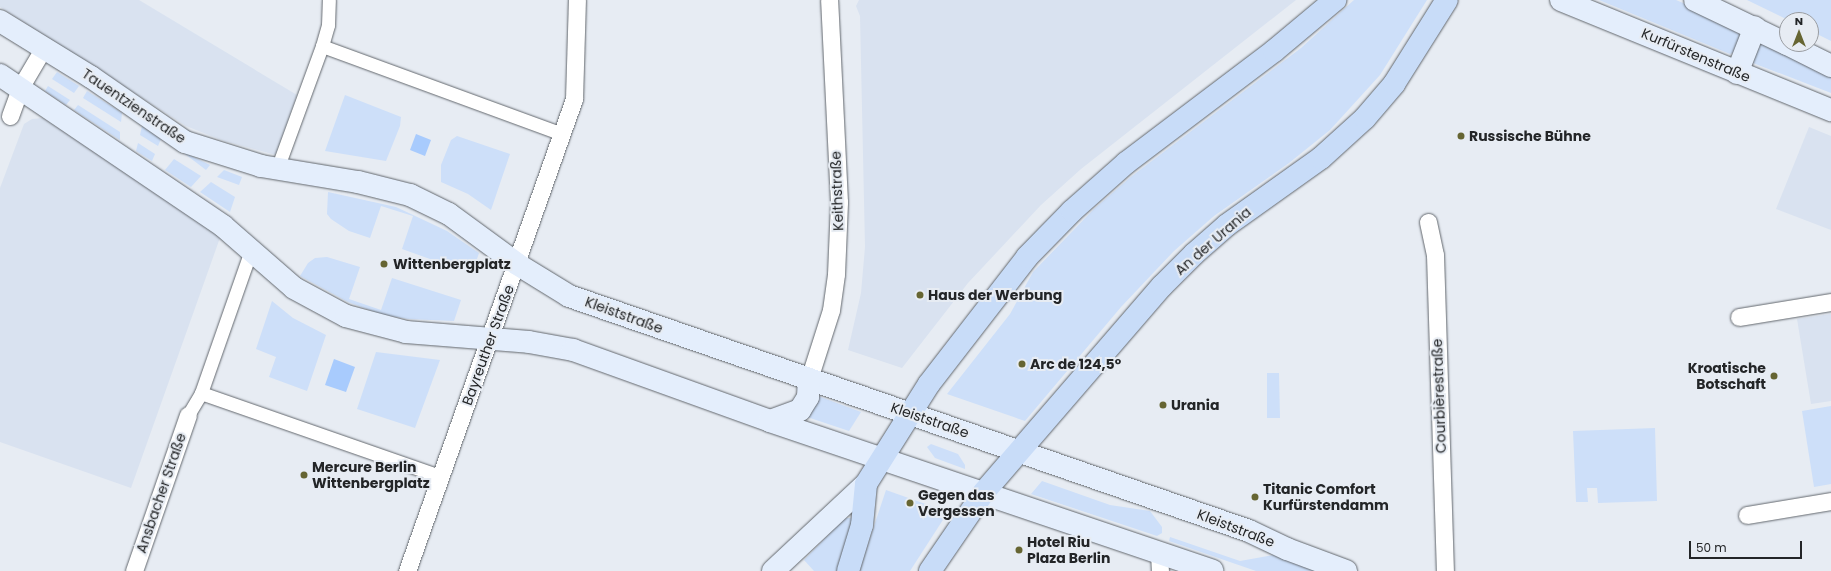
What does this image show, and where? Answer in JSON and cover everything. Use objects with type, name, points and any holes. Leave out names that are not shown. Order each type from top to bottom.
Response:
[{"type":"main road","points":[[773,571],[866,484],[929,384],[1027,257],[1072,211],[1126,163],[1274,51],[1335,0]]},
{"type":"main road","name":"An der Urania","points":[[930,571],[984,492],[1122,331],[1194,254],[1251,206],[1321,158],[1365,118],[1391,89],[1448,0]]},
{"type":"main road","name":"Kurfürstenstraße","points":[[1561,0],[1588,5],[1737,73],[1831,110]]},
{"type":"main road","points":[[1695,0],[1755,27],[1779,40]]},
{"type":"main road","name":"Tauentzienstraße","points":[[0,21],[43,49],[91,77],[185,142],[226,157],[277,169]]},
{"type":"main road","points":[[1737,73],[1755,27]]},
{"type":"main road","points":[[1803,52],[1831,66]]},
{"type":"main road","points":[[0,75],[223,226],[294,288],[346,316],[406,332],[462,339],[490,338],[573,350],[770,421],[984,492],[1160,562],[1212,571]]},
{"type":"main road","points":[[277,169],[358,182],[410,195],[429,203],[470,227],[517,264]]},
{"type":"main road","name":"Kleiststraße","points":[[517,264],[569,296],[1249,531],[1293,552],[1346,571]]},
{"type":"main road","points":[[770,421],[800,410],[808,397],[809,379]]},
{"type":"main road","points":[[848,571],[862,525],[866,484]]},
{"type":"street","points":[[277,169],[322,46],[328,25],[329,0]]},
{"type":"street","name":"Bayreuther Straße","points":[[412,570],[490,338],[563,134],[574,99],[577,0]]},
{"type":"street","name":"Keithstraße","points":[[809,379],[831,310],[836,274],[838,202],[829,0]]},
{"type":"street","points":[[322,46],[563,134]]},
{"type":"street","points":[[10,116],[20,88],[43,49]]},
{"type":"street","name":"Courbièrestraße","points":[[1428,222],[1435,255],[1445,571]]},
{"type":"street","points":[[188,415],[201,393],[252,251]]},
{"type":"street","points":[[1739,317],[1831,302]]},
{"type":"street","points":[[201,393],[431,473]]},
{"type":"street","name":"Ansbacher Straße","points":[[134,571],[188,415]]},
{"type":"street","points":[[1747,515],[1831,501]]},
{"type":"shaded area","points":[[0,0],[139,0],[297,95],[276,155],[224,141],[186,126],[0,7]]},
{"type":"shaded area","points":[[859,0],[1296,0],[1081,169],[1041,205],[968,283],[902,368],[848,350],[861,293],[865,247],[860,16],[856,6]]},
{"type":"shaded area","points":[[1354,0],[1427,0],[1380,75],[1330,130],[1289,163],[1214,216],[1174,251],[1121,307],[1025,421],[947,394],[1010,314],[1033,272],[1094,209],[1132,176],[1301,48]]},
{"type":"shaded area","points":[[1599,0],[1676,0],[1739,27],[1741,32],[1735,52],[1730,54]]},
{"type":"shaded area","points":[[1747,0],[1831,0],[1831,41],[1819,35],[1819,12],[1779,12],[1779,16]]},
{"type":"shaded area","points":[[1760,41],[1779,50],[1779,52],[1783,52],[1831,75],[1831,93],[1753,63]]},
{"type":"shaded area","points":[[57,72],[79,86],[74,93],[52,79]]},
{"type":"shaded area","points":[[48,86],[70,100],[66,105],[45,91]]},
{"type":"shaded area","points":[[87,91],[122,113],[121,122],[83,98]]},
{"type":"shaded area","points":[[345,95],[401,117],[400,126],[386,161],[325,151]]},
{"type":"shaded area","points":[[78,105],[120,132],[120,140],[74,110]]},
{"type":"shaded area","points":[[43,118],[221,235],[131,488],[0,442],[0,188],[24,124],[32,119]]},
{"type":"shaded area","points":[[142,126],[161,139],[158,146],[140,135]]},
{"type":"shaded area","points":[[1809,127],[1831,136],[1831,230],[1776,209]]},
{"type":"shaded area","points":[[457,136],[510,154],[491,210],[468,194],[441,182],[441,165],[451,140]]},
{"type":"shaded area","points":[[138,143],[155,154],[152,161],[136,151]]},
{"type":"shaded area","points":[[181,151],[210,165],[206,170]]},
{"type":"shaded area","points":[[174,159],[201,176],[191,187],[165,170]]},
{"type":"shaded area","points":[[224,170],[242,177],[239,185],[217,177]]},
{"type":"shaded area","points":[[211,182],[235,197],[230,212],[200,192]]},
{"type":"shaded area","points":[[328,192],[396,207],[447,231],[479,253],[472,274],[402,249],[413,216],[381,206],[370,238],[349,231],[331,219],[327,214]]},
{"type":"shaded area","points":[[327,257],[360,267],[349,299],[381,310],[392,278],[461,300],[454,321],[408,319],[383,315],[348,302],[300,276],[308,263],[315,258]]},
{"type":"shaded area","points":[[272,301],[293,318],[326,335],[307,391],[269,377],[276,357],[256,349]]},
{"type":"shaded area","points":[[1831,314],[1831,401],[1811,404],[1797,319]]},
{"type":"shaded area","points":[[376,352],[440,360],[415,428],[357,409]]},
{"type":"shaded area","points":[[1267,373],[1279,373],[1280,418],[1267,418]]},
{"type":"shaded area","points":[[818,396],[861,412],[849,431],[804,416]]},
{"type":"shaded area","points":[[1831,406],[1831,484],[1814,487],[1802,411]]},
{"type":"shaded area","points":[[1655,428],[1657,501],[1598,503],[1597,488],[1587,488],[1588,502],[1576,502],[1573,431]]},
{"type":"shaded area","points":[[931,444],[958,454],[965,465],[965,469],[935,458],[927,447]]},
{"type":"shaded area","points":[[1042,481],[1110,505],[1150,511],[1162,527],[1162,533],[1157,536],[1031,494]]},
{"type":"shaded area","points":[[886,490],[948,512],[910,571],[859,571]]},
{"type":"shaded area","points":[[845,518],[851,518],[852,522],[837,571],[814,571],[804,560]]},
{"type":"shaded area","points":[[1170,537],[1240,561],[1273,555],[1321,571],[1256,571],[1169,541]]},
{"type":"water","points":[[416,134],[431,140],[425,156],[410,150]]},
{"type":"water","points":[[334,359],[355,367],[346,392],[325,385]]},
{"type":"place","name":"Russische Bühne","points":[[1461,136]]},
{"type":"place","name":"Wittenbergplatz","points":[[384,264]]},
{"type":"place","name":"Haus der Werbung","points":[[920,295]]},
{"type":"place","name":"Arc de 124,5°","points":[[1022,364]]},
{"type":"place","name":"Kroatische Botschaft","points":[[1774,376]]},
{"type":"place","name":"Urania","points":[[1163,405]]},
{"type":"place","name":"Mercure Berlin Wittenbergplatz","points":[[304,475]]},
{"type":"place","name":"Titanic Comfort Kurfürstendamm","points":[[1255,497]]},
{"type":"place","name":"Gegen das Vergessen","points":[[910,503]]},
{"type":"place","name":"Hotel Riu Plaza Berlin","points":[[1019,550]]}]
